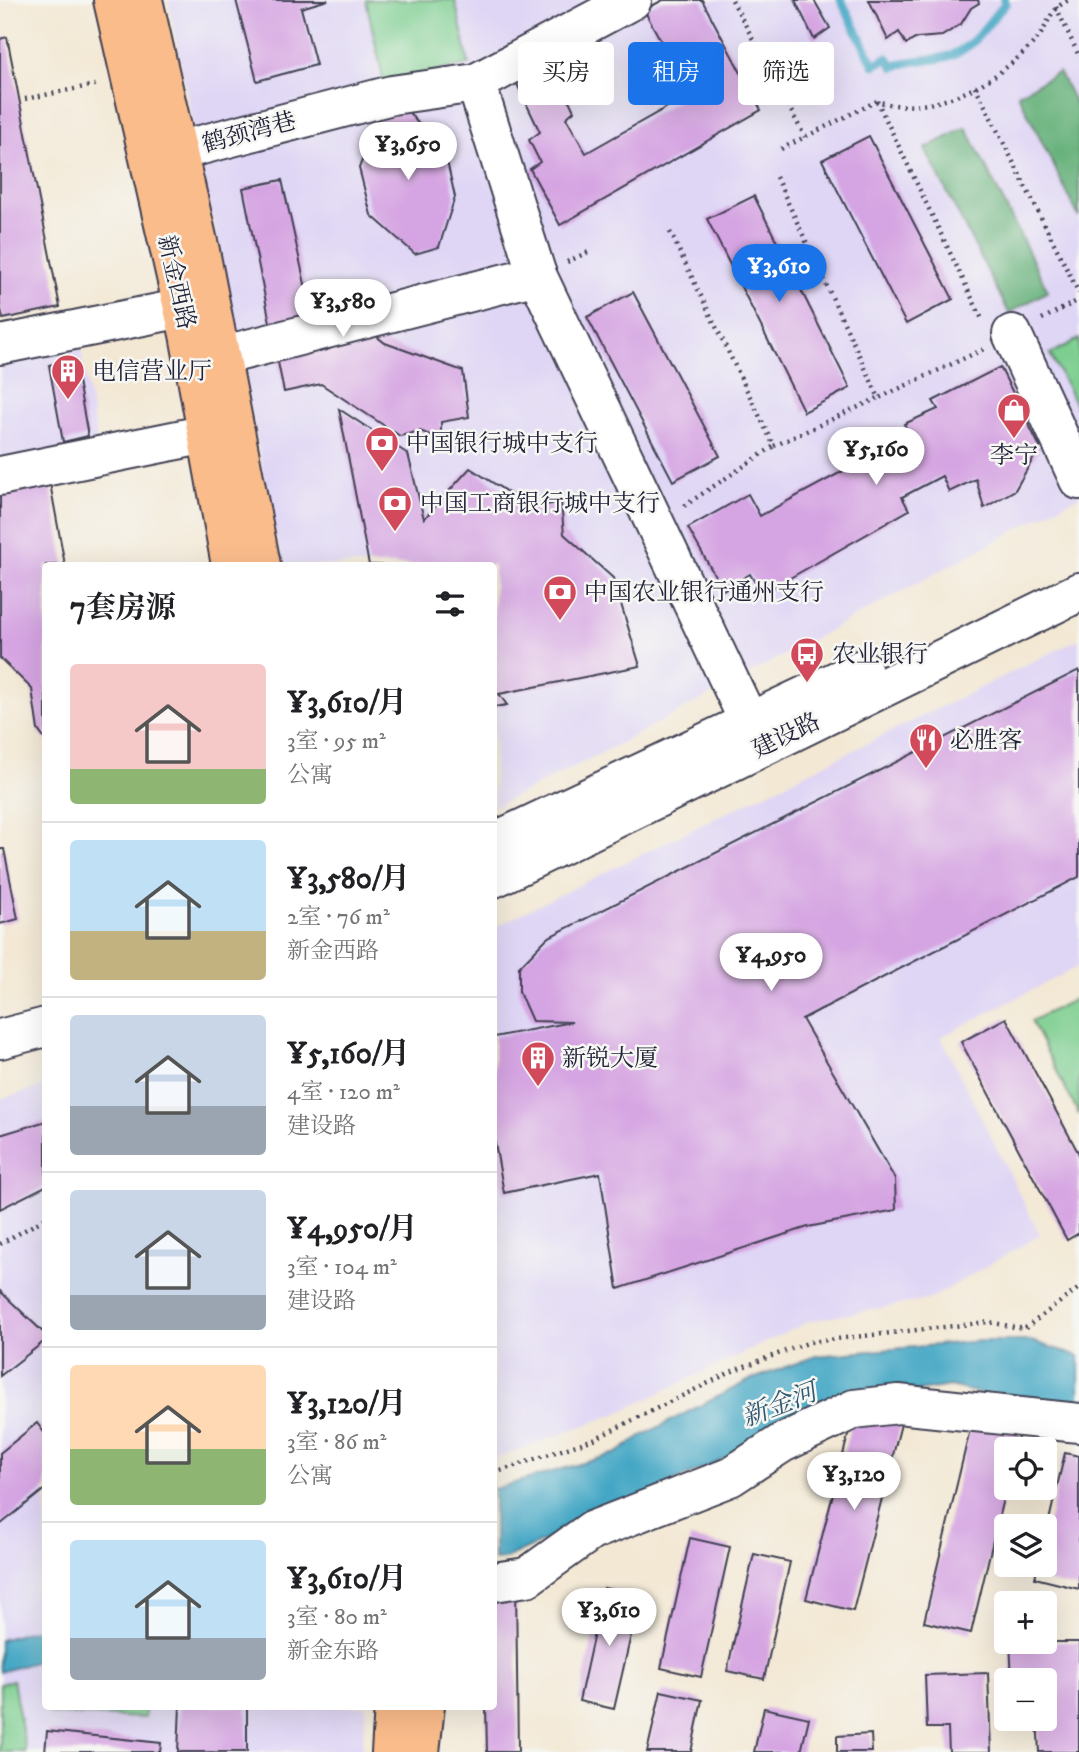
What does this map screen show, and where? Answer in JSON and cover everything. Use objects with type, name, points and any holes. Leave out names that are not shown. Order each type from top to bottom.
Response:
[{"type":"main road","name":"新金西路","points":[[113,0],[183,308],[230,562]]},
{"type":"main road","name":"新金西路","points":[[143,0],[178,150],[260,562]]},
{"type":"main road","points":[[391,1752],[394,1710]]},
{"type":"main road","points":[[420,1752],[425,1710]]},
{"type":"street","name":"鹤颈湾巷","points":[[178,150],[392,95],[476,83],[632,0]]},
{"type":"street","points":[[476,83],[537,275],[749,722]]},
{"type":"street","points":[[221,356],[537,275]]},
{"type":"street","points":[[0,345],[183,308]]},
{"type":"street","points":[[1003,339],[1079,480]]},
{"type":"street","points":[[0,476],[207,434]]},
{"type":"street","name":"建设路","points":[[497,841],[1079,566]]},
{"type":"street","name":"建设路","points":[[497,877],[1079,592]]},
{"type":"street","points":[[0,1039],[42,1028]]},
{"type":"street","points":[[0,1063],[42,1052]]},
{"type":"street","points":[[497,1582],[527,1577],[591,1531],[730,1477],[782,1443],[854,1409],[898,1404],[1079,1423]]},
{"type":"path","points":[[732,0],[804,137]]},
{"type":"path","points":[[781,149],[877,101],[891,106],[943,102],[996,76],[1037,39],[1055,6],[1069,0]]},
{"type":"path","points":[[1055,6],[1079,56]]},
{"type":"path","points":[[25,99],[131,77]]},
{"type":"path","points":[[975,86],[1079,293]]},
{"type":"path","points":[[877,101],[1003,339]]},
{"type":"path","points":[[776,177],[878,398]]},
{"type":"path","points":[[670,232],[774,446]]},
{"type":"path","points":[[656,525],[774,446],[1003,339],[1079,300]]},
{"type":"path","points":[[0,1244],[42,1220]]},
{"type":"path","points":[[497,1473],[594,1439],[737,1369],[810,1342],[989,1322],[1024,1329],[1079,1288]]},
{"type":"shaded area","points":[[168,0],[1079,0],[1079,496],[617,745],[497,805],[497,562],[281,562]]},
{"type":"shaded area","points":[[79,339],[100,456],[0,476],[0,358]]},
{"type":"shaded area","points":[[1079,639],[1079,966],[941,1037],[1040,1235],[930,1299],[810,1321],[618,1413],[497,1458],[497,926]]},
{"type":"shaded area","points":[[42,1087],[42,1710],[366,1710],[362,1752],[0,1752],[0,1099]]},
{"type":"green space","points":[[366,0],[455,0],[469,64],[384,82]]},
{"type":"green space","points":[[1059,72],[1079,111],[1079,217],[1018,94]]},
{"type":"green space","points":[[966,127],[1048,291],[1009,313],[925,149]]},
{"type":"green space","points":[[1079,339],[1079,410],[1050,354]]},
{"type":"green space","points":[[1079,997],[1079,1115],[1031,1021]]},
{"type":"green space","points":[[13,1680],[26,1752],[0,1752],[0,1684]]},
{"type":"green space","points":[[50,1710],[145,1710],[145,1718],[50,1714]]},
{"type":"water","name":"新金河","points":[[980,1341],[1031,1341],[1079,1356],[1079,1417],[950,1386],[847,1403],[505,1559],[497,1560],[497,1488],[617,1453],[643,1435],[750,1380],[816,1356]]},
{"type":"water","points":[[42,1628],[42,1660],[0,1672],[0,1640]]},
{"type":"building","points":[[236,0],[328,0],[301,8],[316,65],[257,81]]},
{"type":"building","points":[[663,0],[702,0],[738,67],[738,105],[758,105],[761,110],[560,225],[530,169],[540,162],[529,140],[540,132],[527,105],[571,105],[574,111],[566,118],[586,153],[671,105],[724,105],[724,42],[662,42],[644,10]]},
{"type":"building","points":[[795,0],[814,0],[830,28],[814,39]]},
{"type":"building","points":[[869,0],[978,0],[979,3],[971,8],[961,24],[942,36],[917,38],[906,44],[899,32],[888,40]]},
{"type":"building","points":[[7,37],[60,307],[3,319],[0,305],[0,39]]},
{"type":"building","points":[[407,110],[446,157],[455,197],[439,247],[415,254],[371,215],[359,168],[378,119]]},
{"type":"building","points":[[869,136],[953,299],[906,324],[822,160]]},
{"type":"building","points":[[282,180],[320,352],[330,349],[338,339],[366,328],[385,343],[463,371],[469,417],[441,422],[441,432],[430,435],[420,431],[400,436],[321,384],[284,392],[243,188]]},
{"type":"building","points":[[754,196],[850,388],[804,412],[707,219]]},
{"type":"building","points":[[633,292],[720,456],[673,481],[587,317]]},
{"type":"building","name":"电信营业厅","points":[[74,359],[88,436],[63,442],[49,365]]},
{"type":"building","points":[[1000,367],[1040,447],[1015,490],[984,508],[976,479],[949,492],[942,476],[902,497],[909,510],[762,594],[750,574],[723,590],[688,528],[748,494],[760,516],[910,435],[904,424],[938,409],[933,401]]},
{"type":"building","name":"中国农业银行通州支行","points":[[339,409],[408,454],[424,519],[470,468],[532,508],[561,502],[564,534],[613,578],[640,666],[499,694],[507,705],[497,707],[497,562],[368,562]]},
{"type":"building","points":[[50,483],[64,562],[42,562],[42,736],[38,730],[32,689],[0,658],[0,493]]},
{"type":"building","points":[[1079,670],[1079,877],[802,1019],[895,1179],[896,1210],[808,1227],[618,1289],[600,1173],[504,1193],[497,1154],[497,1036],[572,1022],[532,1021],[519,992],[519,967],[547,938]]},
{"type":"building","points":[[0,849],[4,849],[18,919],[0,924]]},
{"type":"building","points":[[1006,1018],[1079,1154],[1079,1233],[1067,1240],[961,1042]]},
{"type":"building","points":[[42,1122],[42,1188],[0,1209],[0,1135]]},
{"type":"building","points":[[0,1291],[42,1331],[42,1343],[0,1376]]},
{"type":"building","points":[[854,1412],[901,1424],[853,1611],[806,1599]]},
{"type":"building","points":[[972,1421],[1019,1433],[1018,1437],[994,1437],[994,1500],[1003,1500],[999,1514],[994,1514],[994,1536],[971,1633],[924,1622]]},
{"type":"building","points":[[37,1423],[42,1430],[42,1491],[0,1525],[0,1453]]},
{"type":"building","points":[[1065,1453],[1079,1456],[1079,1589],[1035,1578],[1057,1577],[1057,1514],[1050,1514],[1054,1500],[1057,1500],[1057,1487]]},
{"type":"building","points":[[690,1538],[730,1547],[701,1677],[661,1668]]},
{"type":"building","points":[[754,1554],[790,1562],[764,1679],[727,1671]]},
{"type":"building","points":[[497,1585],[516,1585],[518,1752],[487,1752],[486,1710],[497,1710]]},
{"type":"building","points":[[604,1588],[640,1596],[614,1709],[579,1701]]},
{"type":"building","points":[[1057,1642],[1079,1642],[1079,1752],[1039,1752],[1038,1731],[1057,1731],[1057,1668],[1011,1668],[1011,1654],[1057,1654]]},
{"type":"building","points":[[988,1673],[991,1752],[949,1752],[948,1728],[927,1728],[925,1675]]},
{"type":"building","points":[[661,1691],[702,1700],[691,1752],[647,1752]]},
{"type":"building","points":[[764,1708],[809,1718],[801,1752],[754,1752]]},
{"type":"building","points":[[180,1710],[247,1710],[247,1752],[178,1752]]},
{"type":"building","points":[[47,1731],[161,1743],[160,1752],[45,1752]]},
{"type":"building","points":[[871,1734],[872,1752],[837,1752],[837,1736]]},
{"type":"waterway","points":[[841,0],[874,65],[887,58],[894,67],[907,62],[942,58],[958,52],[981,33],[1006,3],[1004,0]]},
{"type":"place","name":"电信营业厅","points":[[68,401]]},
{"type":"place","name":"李宁","points":[[1014,440]]},
{"type":"place","name":"中国银行城中支行","points":[[382,473]]},
{"type":"place","name":"中国工商银行城中支行","points":[[395,533]]},
{"type":"place","name":"中国农业银行通州支行","points":[[560,622]]},
{"type":"place","name":"农业银行","points":[[807,684]]},
{"type":"place","name":"必胜客","points":[[926,770]]},
{"type":"place","name":"新锐大厦","points":[[538,1088]]}]
